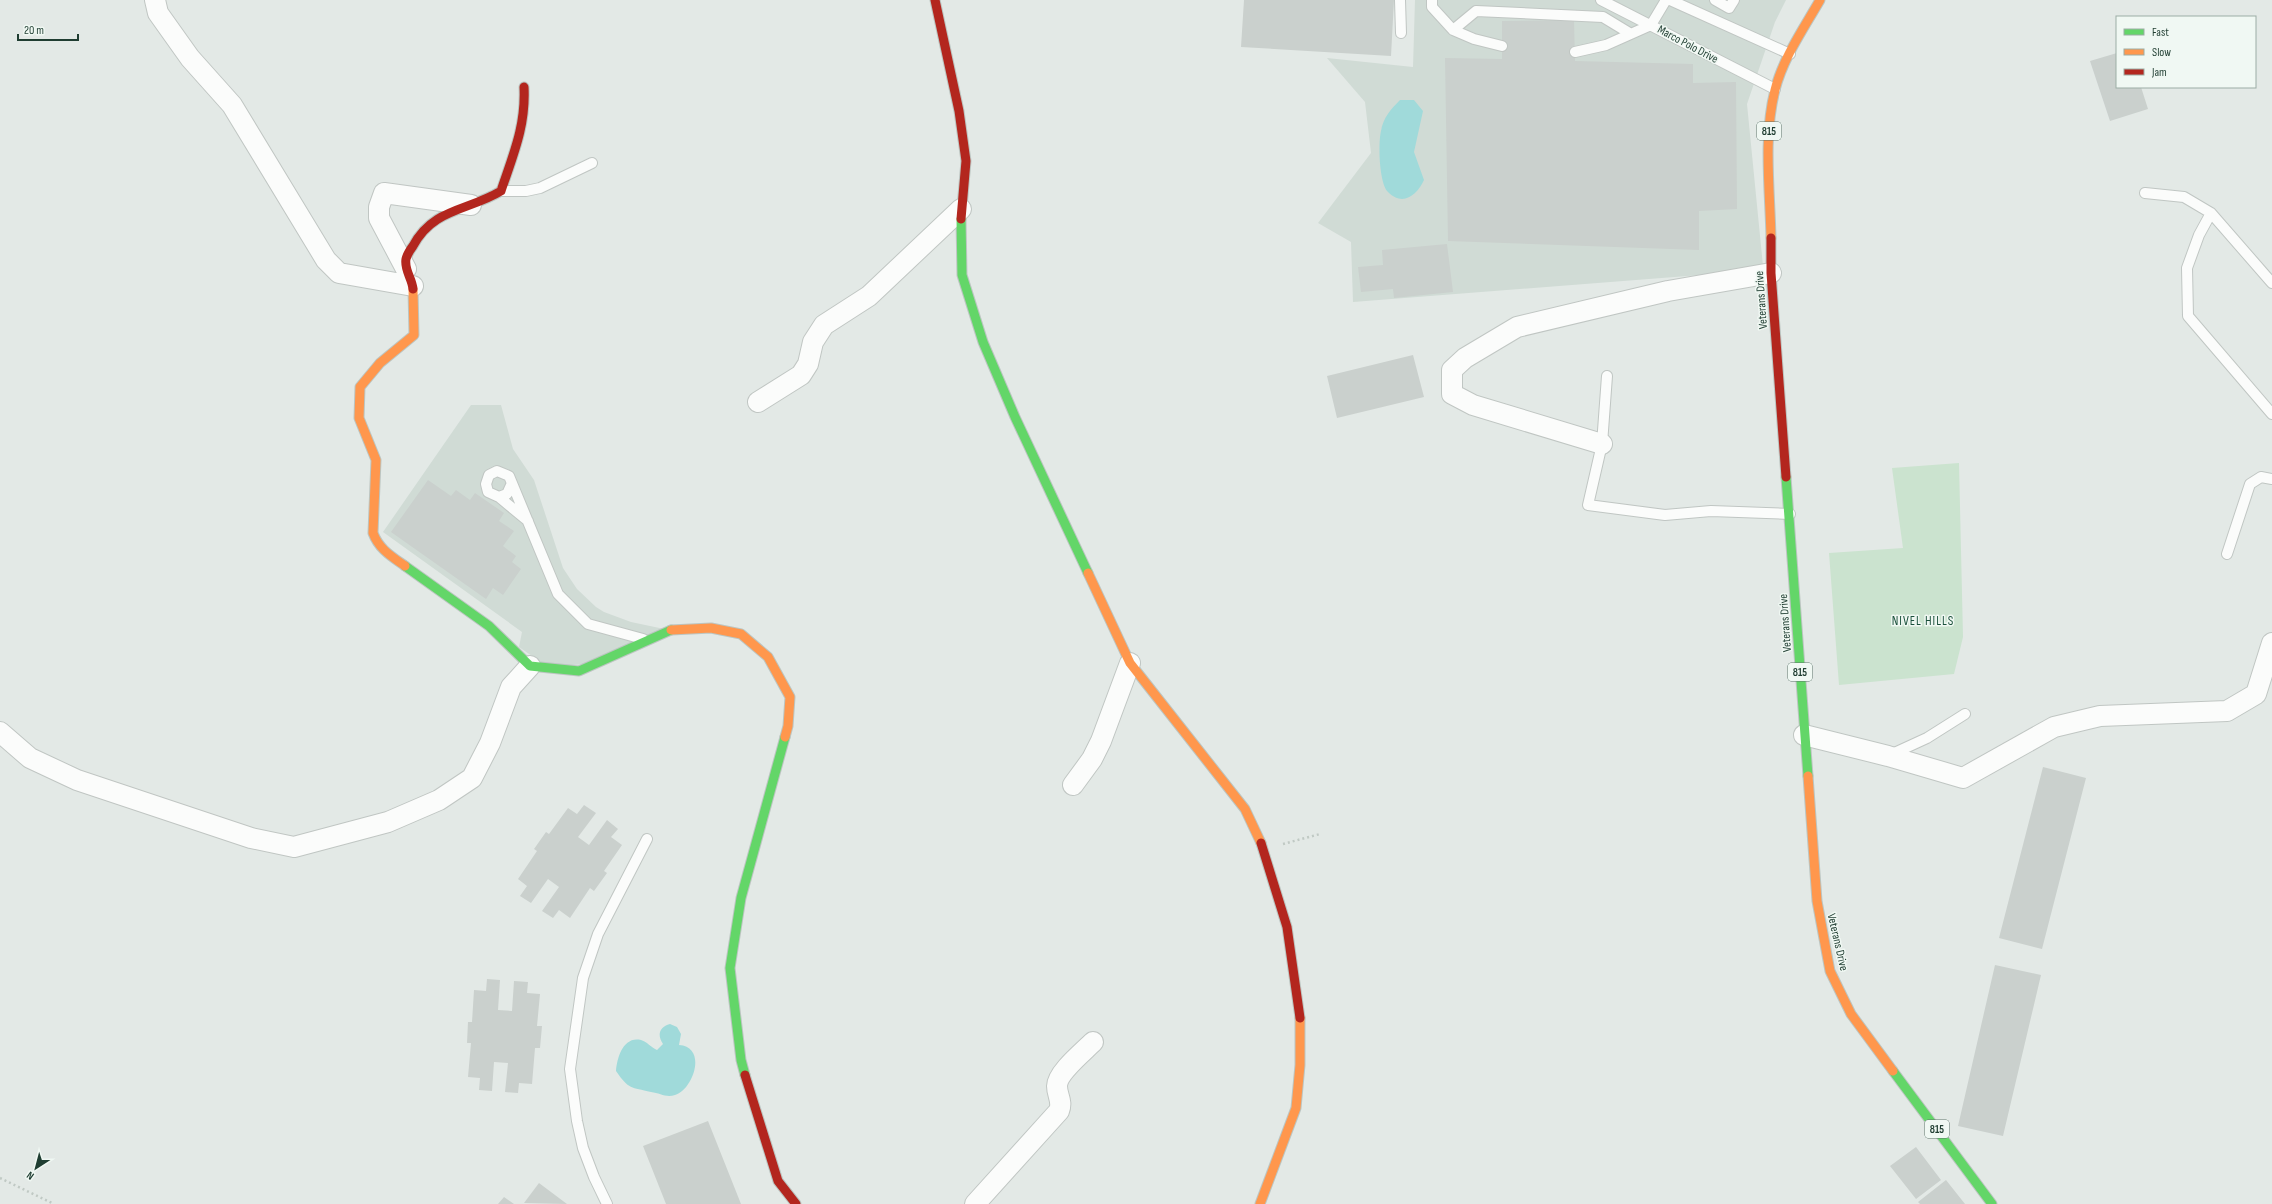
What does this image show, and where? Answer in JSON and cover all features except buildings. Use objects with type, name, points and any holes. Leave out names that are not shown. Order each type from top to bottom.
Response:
[{"type":"street","points":[[155,0],[158,13],[190,58],[232,105],[326,260],[339,273],[410,277]]},
{"type":"street","points":[[935,0],[959,111],[966,161],[961,209],[962,275],[983,342],[1019,425],[1130,663],[1245,809],[1264,850],[1287,927],[1300,1020],[1300,1065],[1296,1108],[1260,1204]]},
{"type":"street","name":"Veterans Drive","points":[[1820,0],[1790,54],[1775,89],[1769,133],[1771,273],[1790,514],[1804,735],[1817,901],[1830,971],[1851,1014],[1992,1204]]},
{"type":"street","points":[[524,88],[525,108],[522,129],[501,191],[486,200],[452,210],[429,224],[417,238],[406,258],[410,277],[414,336],[380,363],[360,387],[359,418],[376,460],[373,533],[377,543],[384,551],[489,626],[530,666],[579,671],[669,630],[711,628],[741,634],[768,657],[790,697],[788,726],[741,898],[730,968],[741,1060],[778,1181],[796,1204]]},
{"type":"street","points":[[410,277],[379,218],[379,207],[384,193],[471,205]]},
{"type":"street","points":[[758,402],[801,375],[808,364],[813,342],[824,325],[869,296],[961,209]]},
{"type":"street","points":[[1602,444],[1473,405],[1452,394],[1452,370],[1466,358],[1517,327],[1668,290],[1771,273]]},
{"type":"street","points":[[1804,735],[1888,756],[1938,772],[1963,778],[2054,727],[2100,716],[2227,711],[2256,694],[2272,643]]},
{"type":"street","points":[[1073,785],[1092,759],[1101,741],[1130,663]]},
{"type":"street","points":[[0,732],[30,758],[77,780],[251,838],[294,847],[388,822],[439,800],[472,778],[490,744],[511,687],[530,666]]},
{"type":"street","points":[[976,1204],[1059,1111],[1062,1104],[1057,1085],[1059,1076],[1092,1042]]},
{"type":"lane","points":[[1400,0],[1401,33]]},
{"type":"lane","points":[[1432,0],[1432,7],[1453,30],[1474,39],[1502,46]]},
{"type":"lane","name":"Marco Polo Drive","points":[[1601,0],[1775,89]]},
{"type":"lane","points":[[1574,52],[1606,45],[1651,25],[1666,0]]},
{"type":"lane","points":[[1670,0],[1790,54]]},
{"type":"lane","points":[[1715,0],[1729,8],[1734,0]]},
{"type":"lane","points":[[1453,30],[1476,12],[1603,17],[1631,34]]},
{"type":"lane","points":[[501,191],[526,191],[540,188],[592,163]]},
{"type":"lane","points":[[2145,192],[2184,197],[2211,213],[2272,283]]},
{"type":"lane","points":[[2211,213],[2199,235],[2187,268],[2188,316],[2272,414]]},
{"type":"lane","points":[[1607,376],[1602,444],[1588,505],[1666,515],[1711,511],[1790,514]]},
{"type":"lane","points":[[529,523],[499,497],[491,495],[486,488],[486,479],[489,475],[497,471],[509,476],[529,523],[558,594],[588,624],[649,640]]},
{"type":"lane","points":[[2227,554],[2250,484],[2262,477],[2272,479]]},
{"type":"lane","points":[[499,497],[507,494],[512,484]]},
{"type":"lane","points":[[1888,756],[1927,738],[1965,714]]},
{"type":"lane","points":[[607,1204],[594,1177],[583,1148],[577,1121],[570,1069],[583,978],[598,934],[647,838]]},
{"type":"path","points":[[1264,850],[1320,834]]},
{"type":"path","points":[[0,1178],[54,1204]]},
{"type":"shaded area","points":[[1415,0],[1786,0],[1775,22],[1747,104],[1763,266],[1700,275],[1353,302],[1351,242],[1318,223],[1371,153],[1365,102],[1327,58],[1413,67]]},
{"type":"shaded area","points":[[471,405],[501,405],[513,449],[534,480],[563,568],[577,589],[596,607],[604,612],[631,622],[669,630],[599,663],[548,667],[519,647],[522,632],[383,532]]},
{"type":"green space","points":[[1959,463],[1963,637],[1954,674],[1839,685],[1829,553],[1903,548],[1892,468]]},
{"type":"water","points":[[1400,100],[1414,100],[1423,111],[1414,152],[1424,180],[1418,190],[1404,199],[1399,199],[1394,196],[1388,192],[1385,187],[1381,172],[1380,153],[1382,126],[1391,110]]},
{"type":"water","points":[[670,1024],[677,1027],[681,1034],[679,1045],[688,1048],[693,1053],[695,1069],[692,1078],[682,1091],[675,1095],[669,1096],[631,1087],[624,1082],[616,1071],[622,1049],[630,1041],[641,1040],[657,1050],[663,1044],[660,1038],[661,1029]]},
{"type":"traffic: fast","points":[[961,219],[962,275],[983,342],[1015,417],[1088,573]]},
{"type":"traffic: fast","points":[[1786,477],[1808,776]]},
{"type":"traffic: fast","points":[[405,566],[489,626],[530,666],[579,671],[671,630]]},
{"type":"traffic: fast","points":[[745,1075],[741,1060],[730,968],[741,898],[785,737]]},
{"type":"traffic: fast","points":[[1893,1071],[1992,1204]]},
{"type":"traffic: slow","points":[[1771,238],[1768,164],[1771,108],[1783,66],[1820,0]]},
{"type":"traffic: slow","points":[[405,566],[382,548],[373,533],[376,460],[359,418],[360,387],[380,363],[414,335],[413,289]]},
{"type":"traffic: slow","points":[[1088,573],[1130,663],[1245,809],[1261,843]]},
{"type":"traffic: slow","points":[[671,630],[711,628],[741,634],[768,657],[790,697],[788,726],[785,737]]},
{"type":"traffic: slow","points":[[1808,776],[1817,901],[1830,971],[1851,1014],[1893,1071]]},
{"type":"traffic: slow","points":[[1260,1204],[1296,1108],[1300,1065],[1300,1018]]},
{"type":"traffic: jam","points":[[935,0],[959,111],[966,161],[961,219]]},
{"type":"traffic: jam","points":[[413,289],[406,267],[406,259],[421,234],[441,217],[489,198],[501,191],[521,128],[524,87]]},
{"type":"traffic: jam","points":[[1771,238],[1771,273],[1786,477]]},
{"type":"traffic: jam","points":[[1261,843],[1287,927],[1300,1018]]},
{"type":"traffic: jam","points":[[745,1075],[778,1181],[796,1204]]},
{"type":"district","name":"NIVEL HILLS","points":[[1923,620]]}]
